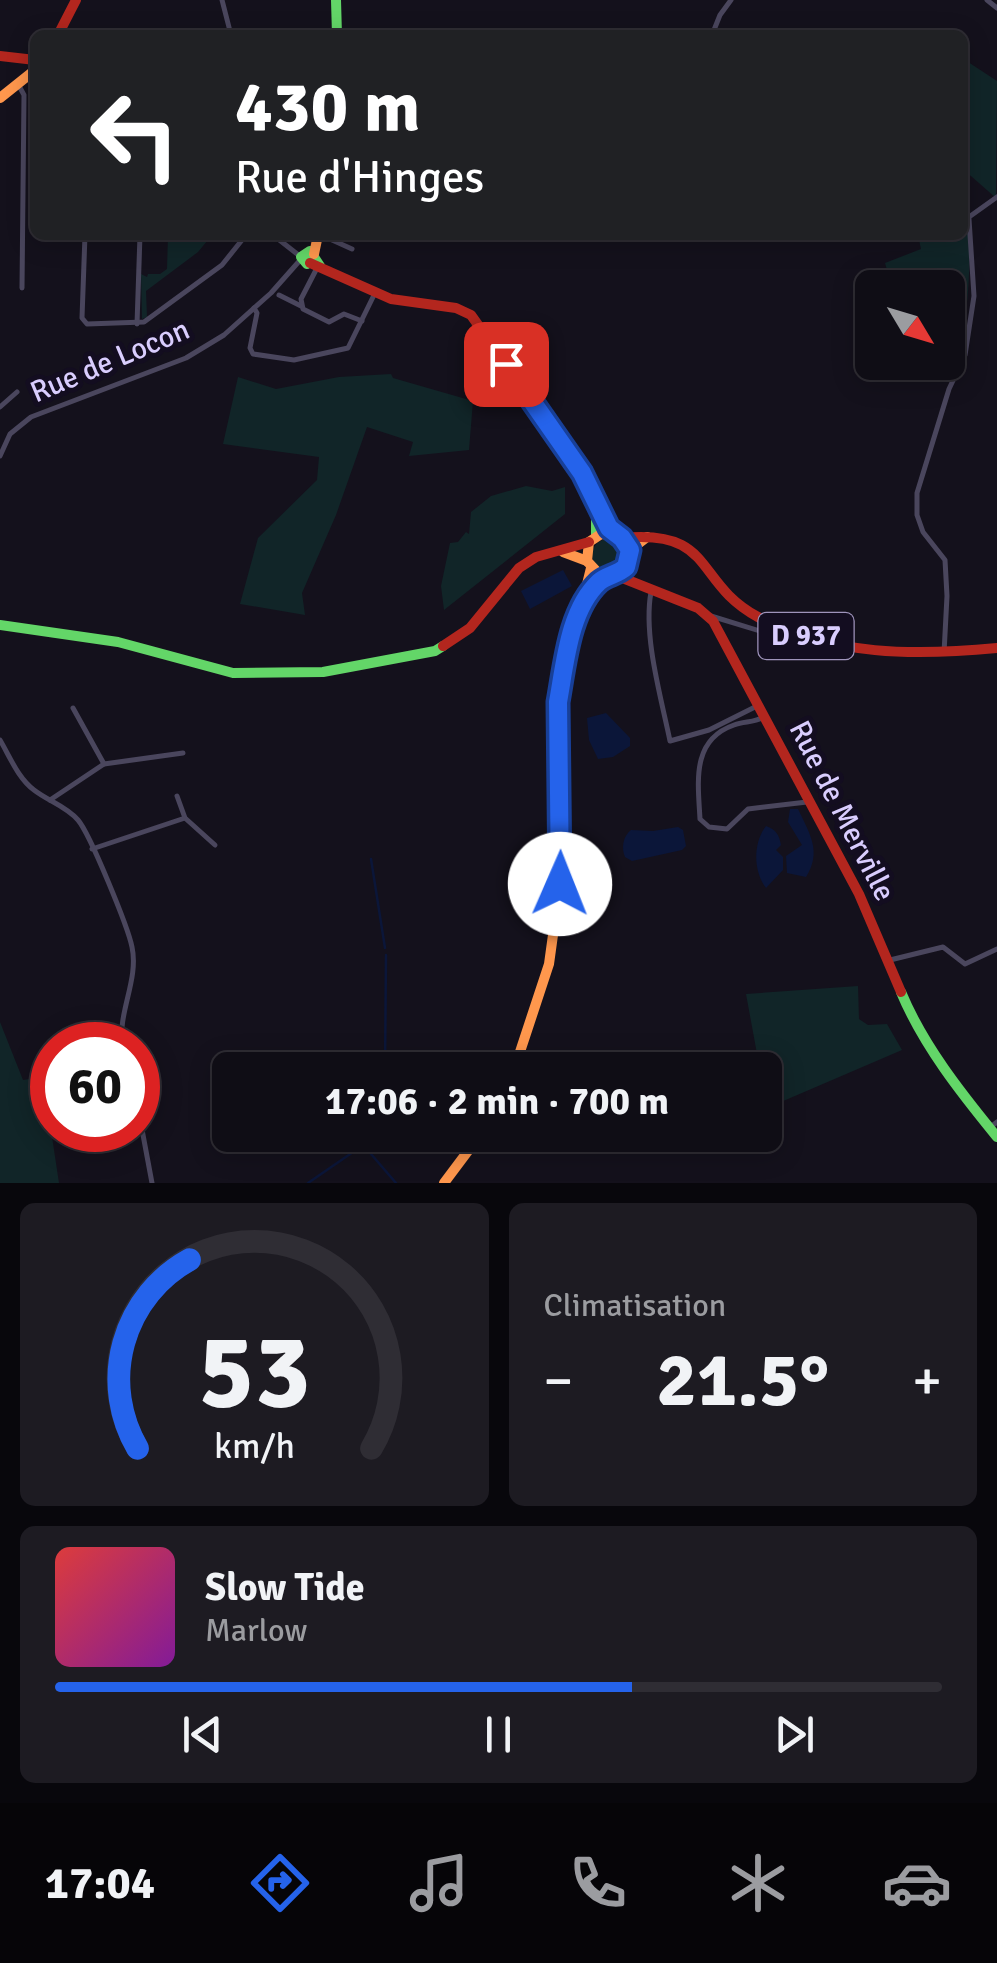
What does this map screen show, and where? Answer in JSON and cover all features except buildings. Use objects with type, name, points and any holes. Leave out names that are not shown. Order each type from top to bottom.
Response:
[{"type":"main road","points":[[61,30],[76,0]]},
{"type":"main road","points":[[336,0],[337,30]]},
{"type":"main road","points":[[0,56],[30,59]]},
{"type":"main road","points":[[0,98],[30,74]]},
{"type":"main road","points":[[310,254],[375,293],[456,308],[471,315],[630,550]]},
{"type":"main road","points":[[520,1052],[549,964],[560,884],[558,702],[589,565],[597,512],[592,490]]},
{"type":"main road","points":[[0,625],[95,639],[214,669],[255,674],[323,672],[435,652],[470,628],[504,582],[527,562],[549,552],[618,535]]},
{"type":"main road","name":"D 937","points":[[618,535],[667,536],[688,545],[739,606],[796,633],[875,654],[944,654],[997,648]]},
{"type":"main road","points":[[578,613],[590,592],[626,567],[630,550],[650,536]]},
{"type":"main road","points":[[549,552],[571,554],[610,576],[686,603],[708,615]]},
{"type":"main road","points":[[626,567],[648,591]]},
{"type":"main road","name":"Rue de Merville","points":[[708,615],[763,710],[807,802],[859,894],[912,1018],[960,1090],[994,1129]]},
{"type":"main road","points":[[444,1183],[467,1152]]},
{"type":"street","points":[[222,0],[229,30]]},
{"type":"street","points":[[714,30],[731,0]]},
{"type":"street","points":[[987,0],[997,8]]},
{"type":"street","points":[[18,84],[24,95],[22,288]]},
{"type":"street","points":[[968,219],[997,197]]},
{"type":"street","points":[[944,654],[948,596],[944,560],[923,532],[917,515],[917,493],[949,389],[966,355],[974,296],[968,239]]},
{"type":"street","points":[[85,240],[82,318],[87,324],[137,324],[155,315],[222,265],[242,240]]},
{"type":"street","points":[[137,324],[140,240]]},
{"type":"street","points":[[282,240],[310,254],[352,249]]},
{"type":"street","points":[[301,306],[310,254]]},
{"type":"street","name":"Rue de Locon","points":[[0,456],[10,434],[31,418],[186,358],[224,335],[310,254]]},
{"type":"street","points":[[254,308],[257,313],[250,348],[257,357],[294,360],[343,351],[375,293]]},
{"type":"street","points":[[279,295],[329,322],[344,314],[362,321]]},
{"type":"street","points":[[0,407],[18,392]]},
{"type":"street","points":[[648,591],[654,660],[670,741],[763,710]]},
{"type":"street","points":[[708,615],[786,640],[796,633]]},
{"type":"street","points":[[72,708],[104,764]]},
{"type":"street","points":[[763,710],[756,722],[738,724],[716,734],[703,749],[697,782],[700,819],[710,827],[726,829],[748,810],[807,802]]},
{"type":"street","points":[[0,740],[24,781],[81,823],[132,949],[133,963],[121,1022]]},
{"type":"street","points":[[50,800],[104,764],[183,753]]},
{"type":"street","points":[[176,796],[185,818],[215,845]]},
{"type":"street","points":[[92,849],[185,818]]},
{"type":"street","points":[[886,961],[944,946],[965,964],[997,949]]},
{"type":"street","points":[[146,1152],[152,1183]]},
{"type":"green space","points":[[968,62],[997,81],[996,198],[968,173]]},
{"type":"green space","points":[[969,229],[965,318],[965,270],[887,270],[885,263],[921,249],[919,240],[968,240]]},
{"type":"green space","points":[[168,240],[208,240],[146,291],[147,317],[142,319],[141,274],[147,277],[167,269]]},
{"type":"green space","points":[[391,374],[393,378],[473,401],[469,450],[409,456],[413,442],[367,427],[336,515],[302,593],[305,615],[240,604],[258,538],[317,480],[319,457],[223,444],[238,377],[276,389],[339,377]]},
{"type":"green space","points":[[526,486],[552,491],[565,487],[565,514],[444,610],[441,586],[450,543],[458,542],[466,532],[469,534],[471,512],[491,496]]},
{"type":"green space","points":[[608,539],[619,544],[624,555],[619,566],[608,571],[597,566],[592,555],[597,544]]},
{"type":"green space","points":[[858,986],[859,1019],[868,1025],[887,1024],[902,1050],[782,1102],[782,1052],[757,1052],[746,994]]},
{"type":"green space","points":[[0,1022],[23,1080],[30,1079],[30,1152],[54,1152],[59,1183],[0,1183]]},
{"type":"water","points":[[563,570],[572,586],[530,609],[521,591]]},
{"type":"water","points":[[606,713],[630,738],[630,746],[613,757],[598,759],[589,740],[587,718]]},
{"type":"water","points":[[790,809],[798,809],[813,843],[813,859],[806,877],[787,873],[786,856],[802,845],[788,822]]},
{"type":"water","points":[[766,826],[779,838],[781,845],[776,850],[783,857],[783,870],[766,888],[756,857]]},
{"type":"water","points":[[631,830],[683,830],[686,846],[682,850],[632,861],[625,857],[624,842]]},
{"type":"waterway","points":[[371,859],[385,948]]},
{"type":"waterway","points":[[385,1052],[386,955]]},
{"type":"waterway","points":[[308,1183],[353,1152]]},
{"type":"waterway","points":[[371,1154],[396,1183]]},
{"type":"traffic: fast","points":[[336,0],[337,30]]},
{"type":"traffic: fast","points":[[314,258],[307,264],[301,257],[310,251],[320,266]]},
{"type":"traffic: fast","points":[[596,509],[596,536]]},
{"type":"traffic: fast","points":[[0,625],[118,642],[233,673],[323,672],[435,651],[443,646]]},
{"type":"traffic: fast","points":[[901,992],[932,1050],[997,1137]]},
{"type":"traffic: slow","points":[[0,98],[30,74]]},
{"type":"traffic: slow","points":[[314,254],[317,240]]},
{"type":"traffic: slow","points":[[630,550],[618,535],[601,534],[589,542],[587,561],[600,575],[615,575],[626,567],[630,550],[647,537]]},
{"type":"traffic: slow","points":[[563,552],[587,561]]},
{"type":"traffic: slow","points":[[520,1052],[549,964],[560,884],[558,702],[591,568]]},
{"type":"traffic: slow","points":[[444,1183],[467,1152]]},
{"type":"traffic: jam","points":[[61,30],[76,0]]},
{"type":"traffic: jam","points":[[0,56],[30,59]]},
{"type":"traffic: jam","points":[[310,263],[391,299],[456,308],[471,315],[581,470],[613,533]]},
{"type":"traffic: jam","points":[[622,538],[652,537],[674,542],[701,561],[737,603],[786,630],[815,639],[905,652],[997,648]]},
{"type":"traffic: jam","points":[[443,646],[470,628],[519,568],[536,557],[589,542]]},
{"type":"traffic: jam","points":[[615,575],[698,608],[713,621],[859,894],[901,992]]},
{"type":"route","points":[[506,364],[582,473],[609,528],[630,550],[626,567],[596,584],[578,613],[564,673],[558,702],[560,884]]}]
